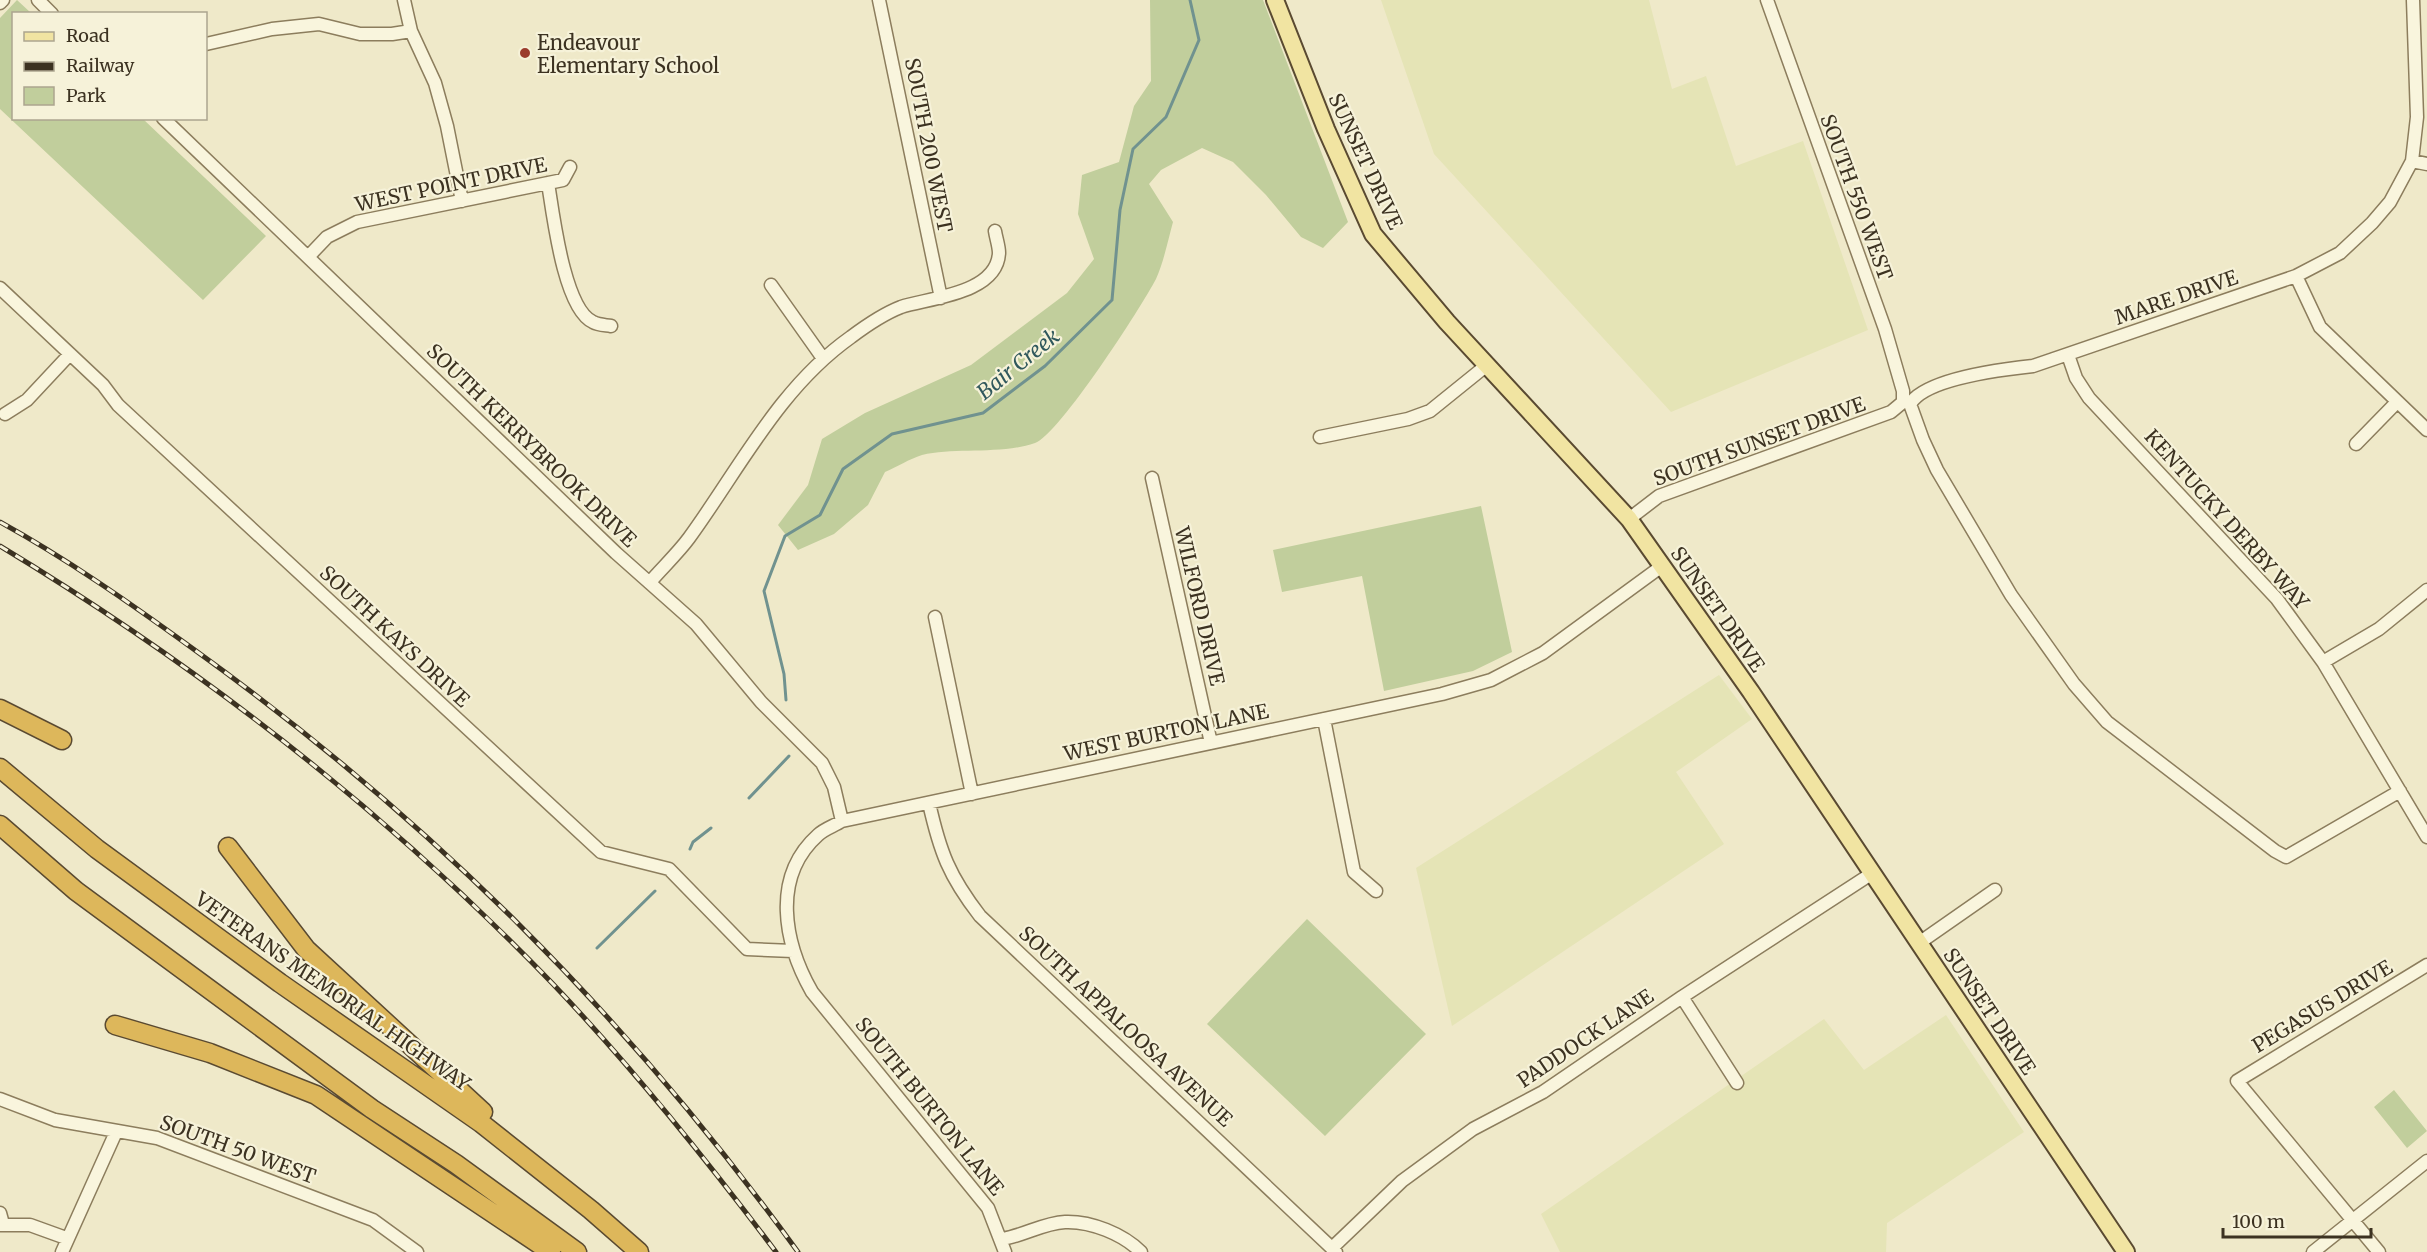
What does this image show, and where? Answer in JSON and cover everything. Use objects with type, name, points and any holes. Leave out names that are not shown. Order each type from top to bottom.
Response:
[{"type":"highway","points":[[0,709],[62,740]]},
{"type":"highway","name":"VETERANS MEMORIAL HIGHWAY","points":[[0,768],[97,849],[280,983],[481,1123],[591,1210],[639,1252]]},
{"type":"highway","points":[[0,825],[95,905],[372,1109],[456,1164],[577,1252]]},
{"type":"highway","points":[[228,847],[306,949],[591,1210]]},
{"type":"highway","points":[[115,1025],[210,1053],[316,1095],[551,1252]]},
{"type":"main road","name":"SUNSET DRIVE","points":[[1275,0],[1326,129],[1373,234],[1486,365],[1629,519],[1757,702],[2126,1252]]},
{"type":"street","points":[[38,0],[50,12]]},
{"type":"street","points":[[404,0],[411,31],[435,83],[447,126],[462,201]]},
{"type":"street","name":"SOUTH 200 WEST","points":[[879,0],[941,298]]},
{"type":"street","name":"SOUTH 550 WEST","points":[[1767,0],[1885,329],[1907,403],[1923,440],[1943,480],[2011,595],[2074,684],[2107,722],[2275,851],[2286,857],[2400,791]]},
{"type":"street","points":[[2413,0],[2417,117],[2412,161],[2427,164]]},
{"type":"street","points":[[207,44],[272,29],[319,24],[360,34],[393,34],[411,31]]},
{"type":"street","name":"SOUTH KERRYBROOK DRIVE","points":[[165,120],[616,553],[696,624],[761,702],[822,764],[834,787],[842,821]]},
{"type":"street","name":"MARE DRIVE","points":[[1907,403],[1953,380],[1993,370],[2033,366],[2296,276],[2340,252],[2372,224],[2390,202],[2412,161]]},
{"type":"street","name":"WEST POINT DRIVE","points":[[308,257],[327,237],[357,222],[563,180],[570,167]]},
{"type":"street","points":[[548,183],[568,283],[577,307],[591,322],[611,326]]},
{"type":"street","points":[[650,582],[688,539],[762,428],[822,357],[875,319],[902,307],[961,294],[977,284],[991,271],[999,255],[995,231]]},
{"type":"street","points":[[2296,276],[2320,327],[2427,430]]},
{"type":"street","points":[[771,285],[822,357]]},
{"type":"street","name":"SOUTH KAYS DRIVE","points":[[0,288],[103,385],[118,405],[601,852],[669,869],[747,950],[793,951]]},
{"type":"street","points":[[5,414],[27,400],[70,354]]},
{"type":"street","name":"KENTUCKY DERBY WAY","points":[[2068,355],[2076,378],[2089,398],[2277,599],[2323,662],[2427,837]]},
{"type":"street","points":[[1320,438],[1408,419],[1430,411],[1486,365]]},
{"type":"street","points":[[2356,444],[2397,402]]},
{"type":"street","name":"SOUTH SUNSET DRIVE","points":[[1629,519],[1659,496],[1891,412],[1907,403]]},
{"type":"street","name":"WILFORD DRIVE","points":[[1152,478],[1211,743]]},
{"type":"street","name":"WEST BURTON LANE","points":[[812,992],[793,951],[787,912],[788,883],[796,861],[819,834],[842,821],[1442,694],[1491,680],[1543,653],[1662,566]]},
{"type":"street","points":[[2323,662],[2379,629],[2427,590]]},
{"type":"street","points":[[935,617],[972,794]]},
{"type":"street","points":[[1324,719],[1354,872],[1376,891]]},
{"type":"street","name":"SOUTH APPALOOSA AVENUE","points":[[929,803],[939,850],[958,887],[980,916],[1334,1250]]},
{"type":"street","name":"PADDOCK LANE","points":[[1334,1250],[1402,1181],[1473,1129],[1543,1092],[1682,997],[1871,874]]},
{"type":"street","points":[[1919,943],[1995,890]]},
{"type":"street","name":"PEGASUS DRIVE","points":[[2353,1219],[2237,1081],[2427,965]]},
{"type":"street","name":"SOUTH BURTON LANE","points":[[812,992],[988,1208],[1002,1239],[1005,1252]]},
{"type":"street","points":[[1682,997],[1737,1083]]},
{"type":"street","name":"SOUTH 50 WEST","points":[[0,1099],[55,1120],[157,1138],[373,1220],[417,1252]]},
{"type":"street","points":[[62,1252],[66,1238],[116,1132]]},
{"type":"street","points":[[2313,1252],[2427,1161]]},
{"type":"street","points":[[2353,1219],[2379,1252]]},
{"type":"street","points":[[1,1221],[30,1225],[66,1238]]},
{"type":"street","points":[[1002,1239],[1065,1222],[1092,1226],[1116,1234],[1141,1252]]},
{"type":"green space","points":[[17,0],[30,12],[12,12],[12,120],[144,120],[266,236],[203,300],[0,109],[0,18]]},
{"type":"green space","points":[[1150,0],[1263,0],[1348,222],[1323,248],[1301,237],[1266,195],[1233,162],[1202,148],[1161,170],[1149,184],[1173,222],[1156,279],[1099,368],[1047,435],[1035,443],[1021,447],[949,451],[912,459],[885,472],[868,505],[834,534],[798,550],[778,525],[808,485],[822,439],[865,413],[971,365],[1067,293],[1094,259],[1078,214],[1082,175],[1119,162],[1134,106],[1151,81]]},
{"type":"green space","points":[[1381,0],[1649,0],[1672,89],[1706,76],[1736,166],[1803,141],[1868,330],[1671,412],[1434,154]]},
{"type":"green space","points":[[1481,506],[1512,652],[1473,671],[1384,691],[1362,576],[1282,592],[1273,550]]},
{"type":"green space","points":[[1719,675],[1752,719],[1676,772],[1724,844],[1452,1026],[1416,868]]},
{"type":"green space","points":[[1307,919],[1426,1034],[1325,1136],[1207,1024]]},
{"type":"green space","points":[[1946,1015],[2024,1132],[1887,1223],[1886,1252],[1560,1252],[1541,1214],[1824,1019],[1864,1070]]},
{"type":"green space","points":[[2394,1090],[2427,1131],[2407,1148],[2374,1107]]},
{"type":"waterway","name":"Bair Creek","points":[[786,700],[784,674],[764,591],[785,536],[820,515],[843,469],[892,434],[983,413],[1045,366],[1112,300],[1120,210],[1133,149],[1166,117],[1199,40],[1190,0]]},
{"type":"waterway","name":"Bair Creek","points":[[749,798],[789,756]]},
{"type":"waterway","name":"Bair Creek","points":[[690,849],[693,842],[711,828]]},
{"type":"waterway","name":"Bair Creek","points":[[597,948],[655,891]]},
{"type":"railway","points":[[0,522],[98,582],[192,648],[279,713],[363,781],[443,852],[520,925],[593,1002],[664,1082],[732,1165],[798,1252]]},
{"type":"railway","points":[[0,546],[75,593],[220,693],[359,802],[425,860],[552,983],[611,1048],[696,1148],[776,1252]]},
{"type":"place","name":"Endeavour Elementary School","points":[[525,53]]}]
